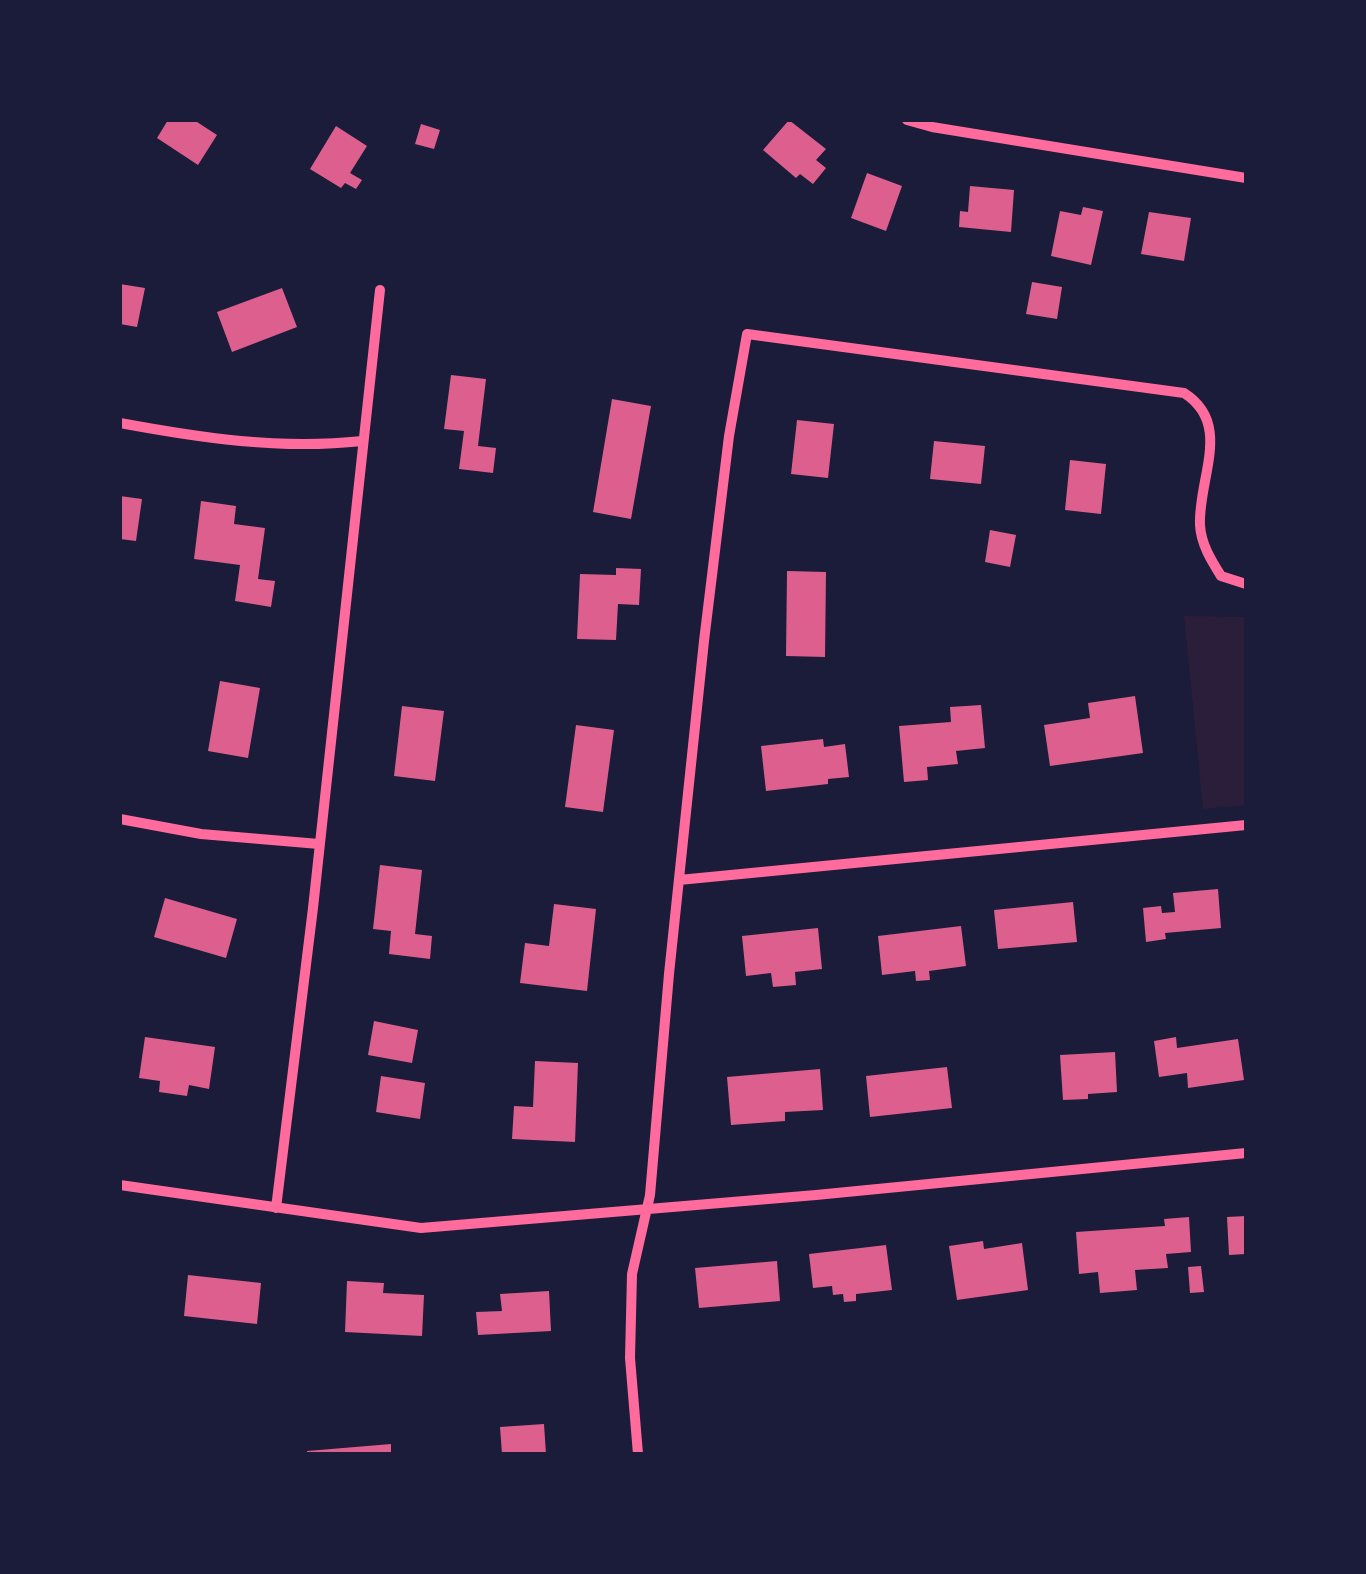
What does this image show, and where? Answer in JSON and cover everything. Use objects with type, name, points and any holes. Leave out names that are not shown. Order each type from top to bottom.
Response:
[{"type":"street","points":[[907,120],[1246,178]]},
{"type":"street","points":[[276,1208],[380,290]]},
{"type":"street","points":[[638,1454],[629,1304],[648,1208],[679,880],[725,473],[746,334],[1184,393],[1206,411],[1210,426],[1200,520],[1202,539],[1220,576],[1246,584]]},
{"type":"street","points":[[120,423],[278,445],[362,442]]},
{"type":"street","points":[[120,819],[201,834],[319,844]]},
{"type":"street","points":[[679,880],[1246,825]]},
{"type":"street","points":[[120,1184],[421,1228],[1246,1153]]},
{"type":"shaded area","points":[[1184,616],[1246,617],[1246,805],[1203,809]]},
{"type":"building","points":[[168,120],[194,120],[217,135],[198,165],[157,138]]},
{"type":"building","points":[[789,120],[826,149],[816,160],[826,168],[813,184],[800,174],[796,178],[763,150]]},
{"type":"building","points":[[421,124],[440,130],[434,149],[415,144]]},
{"type":"building","points":[[336,126],[367,146],[350,173],[362,180],[356,189],[345,183],[341,188],[310,169]]},
{"type":"building","points":[[867,173],[902,186],[886,231],[851,218]]},
{"type":"building","points":[[970,186],[1014,190],[1011,232],[959,227],[960,211],[968,212]]},
{"type":"building","points":[[1083,207],[1103,211],[1091,265],[1051,256],[1060,211],[1081,215]]},
{"type":"building","points":[[1149,212],[1191,218],[1184,261],[1141,254]]},
{"type":"building","points":[[1032,282],[1062,287],[1057,319],[1026,314]]},
{"type":"building","points":[[120,284],[145,288],[137,327],[120,324]]},
{"type":"building","points":[[282,288],[297,327],[232,352],[217,312]]},
{"type":"building","points":[[451,375],[486,379],[478,446],[496,448],[493,473],[459,469],[464,431],[444,429]]},
{"type":"building","points":[[612,399],[651,406],[631,519],[593,512]]},
{"type":"building","points":[[797,420],[834,424],[828,478],[791,474]]},
{"type":"building","points":[[934,441],[985,446],[981,484],[930,479]]},
{"type":"building","points":[[1070,460],[1106,464],[1101,514],[1065,510]]},
{"type":"building","points":[[120,496],[142,499],[136,541],[120,539]]},
{"type":"building","points":[[201,501],[236,506],[234,524],[265,528],[258,579],[275,581],[271,607],[235,601],[240,565],[194,559]]},
{"type":"building","points":[[990,530],[1016,535],[1010,567],[985,562]]},
{"type":"building","points":[[616,568],[641,569],[639,605],[618,604],[616,640],[577,639],[580,574],[616,575]]},
{"type":"building","points":[[787,571],[826,572],[825,657],[786,656]]},
{"type":"building","points":[[220,681],[260,688],[248,758],[208,751]]},
{"type":"building","points":[[1135,696],[1143,753],[1050,766],[1044,725],[1090,718],[1088,703]]},
{"type":"building","points":[[981,705],[985,748],[956,751],[958,764],[927,767],[928,780],[904,782],[899,726],[951,722],[950,707]]},
{"type":"building","points":[[402,706],[444,711],[435,781],[394,776]]},
{"type":"building","points":[[576,725],[614,730],[603,812],[565,807]]},
{"type":"building","points":[[823,739],[824,747],[845,744],[849,777],[828,779],[828,784],[766,791],[761,746]]},
{"type":"building","points":[[380,865],[422,870],[415,934],[432,936],[430,959],[389,954],[391,931],[373,929]]},
{"type":"building","points":[[1218,889],[1221,928],[1165,933],[1166,939],[1146,942],[1143,908],[1161,906],[1162,913],[1175,912],[1173,893]]},
{"type":"building","points":[[165,898],[237,919],[226,958],[154,937]]},
{"type":"building","points":[[1073,902],[1077,942],[998,949],[994,910]]},
{"type":"building","points":[[554,904],[596,909],[587,991],[520,983],[525,943],[549,946]]},
{"type":"building","points":[[961,926],[966,966],[929,971],[930,980],[916,981],[915,971],[882,975],[878,936]]},
{"type":"building","points":[[818,928],[822,969],[795,972],[796,985],[773,987],[771,973],[746,976],[742,936]]},
{"type":"building","points":[[374,1021],[418,1030],[412,1063],[368,1055]]},
{"type":"building","points":[[145,1037],[215,1047],[209,1089],[189,1085],[187,1096],[159,1092],[160,1081],[139,1078]]},
{"type":"building","points":[[1176,1037],[1177,1048],[1238,1039],[1244,1080],[1188,1088],[1187,1073],[1159,1077],[1154,1041]]},
{"type":"building","points":[[1115,1052],[1117,1092],[1063,1100],[1060,1055]]},
{"type":"building","points":[[535,1061],[578,1063],[575,1142],[512,1139],[514,1106],[533,1107]]},
{"type":"building","points":[[947,1067],[952,1108],[870,1117],[866,1076]]},
{"type":"building","points":[[820,1069],[823,1110],[785,1112],[785,1121],[731,1125],[727,1077]]},
{"type":"building","points":[[381,1076],[425,1083],[420,1119],[376,1112]]},
{"type":"building","points":[[1246,1216],[1246,1254],[1229,1255],[1227,1217]]},
{"type":"building","points":[[1189,1217],[1191,1252],[1166,1254],[1168,1268],[1135,1270],[1137,1290],[1100,1293],[1098,1272],[1079,1274],[1076,1232],[1165,1226],[1164,1219]]},
{"type":"building","points":[[983,1241],[984,1249],[1022,1243],[1028,1290],[957,1300],[949,1246]]},
{"type":"building","points":[[886,1245],[892,1290],[856,1294],[856,1301],[844,1302],[843,1294],[833,1295],[832,1286],[813,1288],[809,1254]]},
{"type":"building","points":[[777,1261],[780,1301],[699,1308],[695,1268]]},
{"type":"building","points":[[1201,1266],[1204,1292],[1190,1293],[1188,1267]]},
{"type":"building","points":[[188,1275],[261,1283],[257,1324],[184,1316]]},
{"type":"building","points":[[347,1281],[384,1283],[383,1293],[424,1295],[422,1336],[345,1332]]},
{"type":"building","points":[[549,1291],[551,1331],[478,1335],[476,1312],[502,1311],[500,1294]]},
{"type":"building","points":[[544,1424],[546,1454],[502,1454],[500,1427]]},
{"type":"building","points":[[391,1444],[391,1454],[307,1454],[307,1451]]}]
